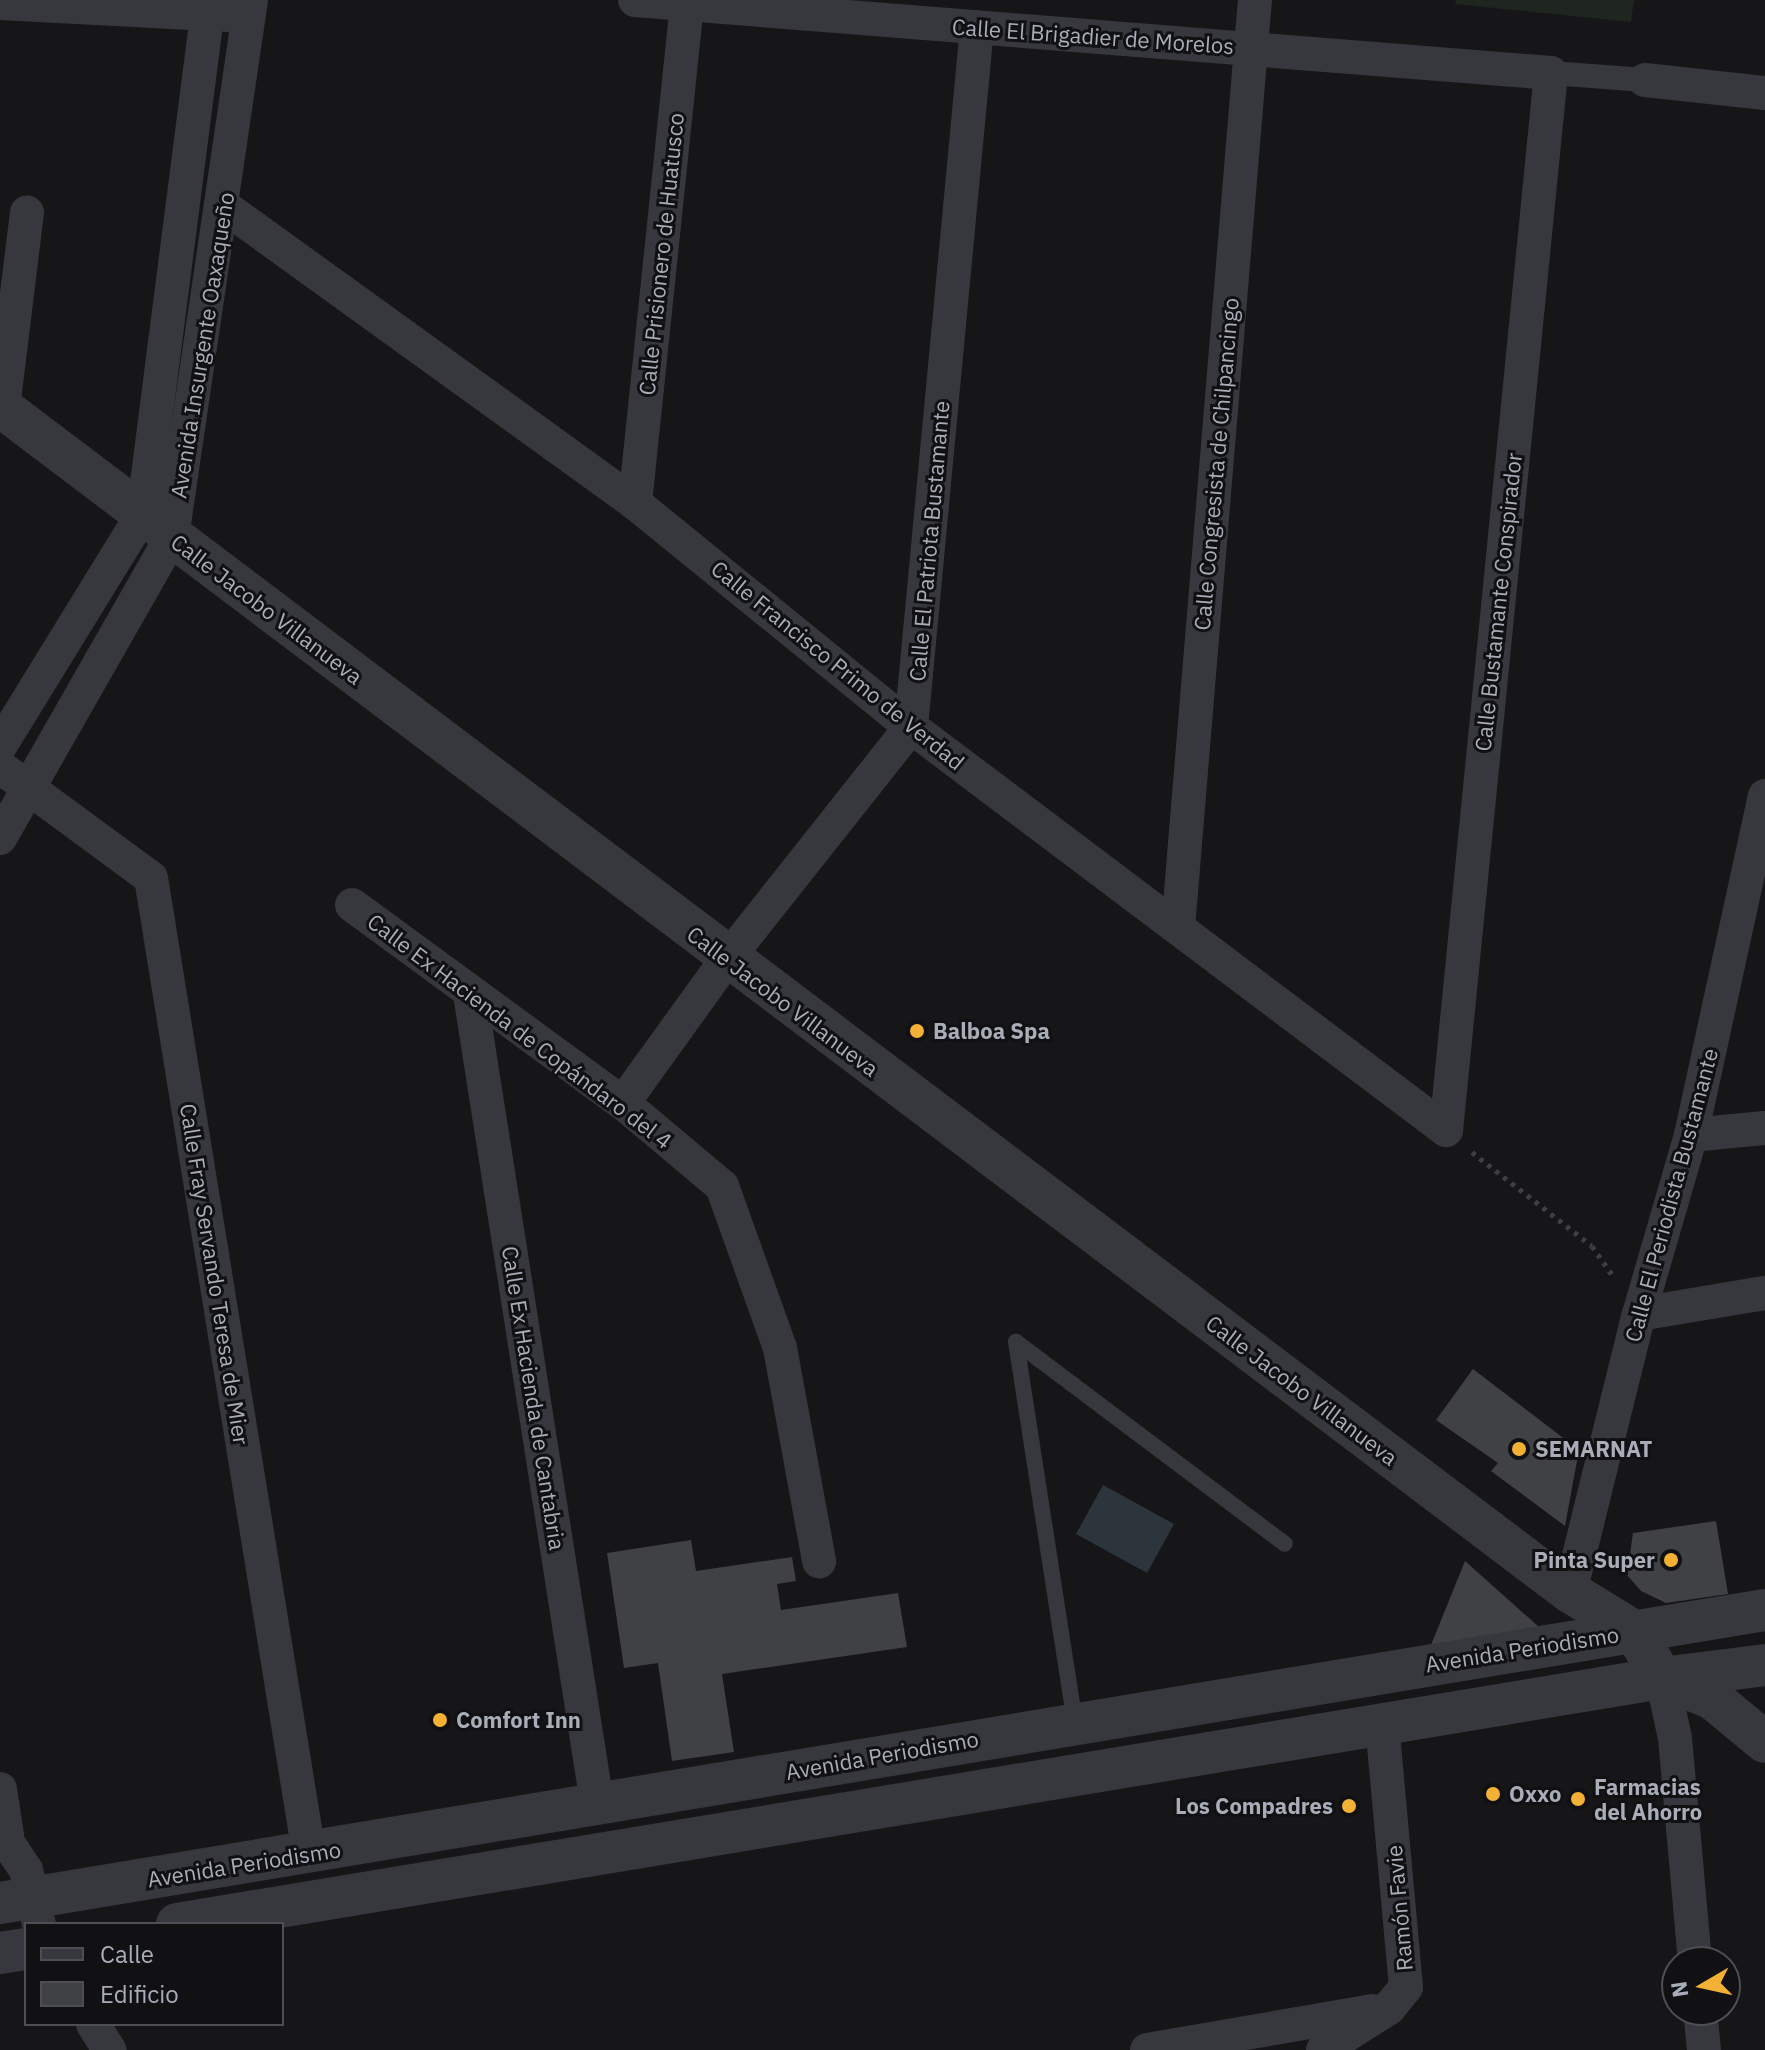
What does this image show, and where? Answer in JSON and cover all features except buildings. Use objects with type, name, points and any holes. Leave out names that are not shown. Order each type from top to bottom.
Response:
[{"type":"street","name":"Calle El Brigadier de Morelos","points":[[635,0],[1551,73]]},
{"type":"street","name":"Calle Congresista de Chilpancingo","points":[[1178,928],[1255,0]]},
{"type":"street","points":[[0,3],[250,8]]},
{"type":"street","name":"Calle Prisionero de Huatusco","points":[[635,503],[687,4]]},
{"type":"street","name":"Avenida Insurgente Oaxaqueño","points":[[0,746],[158,526],[208,7]]},
{"type":"street","name":"Avenida Insurgente Oaxaqueño","points":[[0,838],[27,790],[158,526],[225,207],[250,8]]},
{"type":"street","name":"Calle El Patriota Bustamante","points":[[911,727],[977,27]]},
{"type":"street","points":[[1551,73],[1765,93]]},
{"type":"street","name":"Calle Bustamante Conspirador","points":[[1446,1130],[1551,73]]},
{"type":"street","name":"Calle Francisco Primo de Verdad","points":[[225,207],[635,503],[911,727],[1446,1130]]},
{"type":"street","points":[[1,407],[27,212]]},
{"type":"street","name":"Calle Jacobo Villanueva","points":[[1,407],[727,959],[1570,1592],[1634,1631]]},
{"type":"street","points":[[623,1103],[727,959],[911,727]]},
{"type":"street","name":"Calle Fray Servando Teresa de Mier","points":[[0,767],[27,790],[151,878],[309,1854]]},
{"type":"street","name":"Calle El Periodista Bustamante","points":[[1570,1592],[1639,1314],[1691,1135],[1765,798]]},
{"type":"street","name":"Calle Ex Hacienda de Copándaro del 4","points":[[352,905],[623,1103],[722,1186],[780,1348],[819,1561]]},
{"type":"street","name":"Calle Ex Hacienda de Cantabria","points":[[470,994],[597,1803]]},
{"type":"street","points":[[1691,1135],[1765,1128]]},
{"type":"street","points":[[1639,1314],[1765,1293]]},
{"type":"street","name":"Avenida Periodismo","points":[[24,1908],[597,1803],[1765,1610]]},
{"type":"street","points":[[1634,1631],[1662,1678],[1675,1738],[1694,1946]]},
{"type":"street","points":[[189,1922],[1662,1678],[1765,1665]]},
{"type":"street","points":[[1662,1678],[1713,1699],[1765,1742]]},
{"type":"street","name":"Ramón Favie","points":[[1382,1724],[1406,1987],[1389,2008]]},
{"type":"street","points":[[0,1789],[3,1833],[24,1908]]},
{"type":"street","points":[[0,1953],[24,1949]]},
{"type":"street","points":[[1147,2050],[1389,2008]]},
{"type":"street","points":[[1323,2050],[1389,2008]]},
{"type":"street","points":[[94,2026],[109,2050]]},
{"type":"street","points":[[1702,2026],[1704,2050]]},
{"type":"lane","points":[[1075,1723],[1016,1342],[1285,1544]]},
{"type":"path","points":[[1446,1130],[1592,1246],[1639,1314]]},
{"type":"shaded area","points":[[1456,0],[1634,0],[1631,22],[1455,4]]},
{"type":"shaded area","points":[[1103,1485],[1174,1524],[1147,1573],[1076,1534]]},
{"type":"place","name":"Balboa Spa","points":[[917,1031]]},
{"type":"place","name":"SEMARNAT","points":[[1519,1449]]},
{"type":"place","name":"Pinta Super","points":[[1671,1560]]},
{"type":"place","name":"Comfort Inn","points":[[440,1720]]},
{"type":"place","name":"Oxxo","points":[[1493,1794]]},
{"type":"place","name":"Farmacias del Ahorro","points":[[1578,1799]]},
{"type":"place","name":"Los Compadres","points":[[1349,1806]]}]
